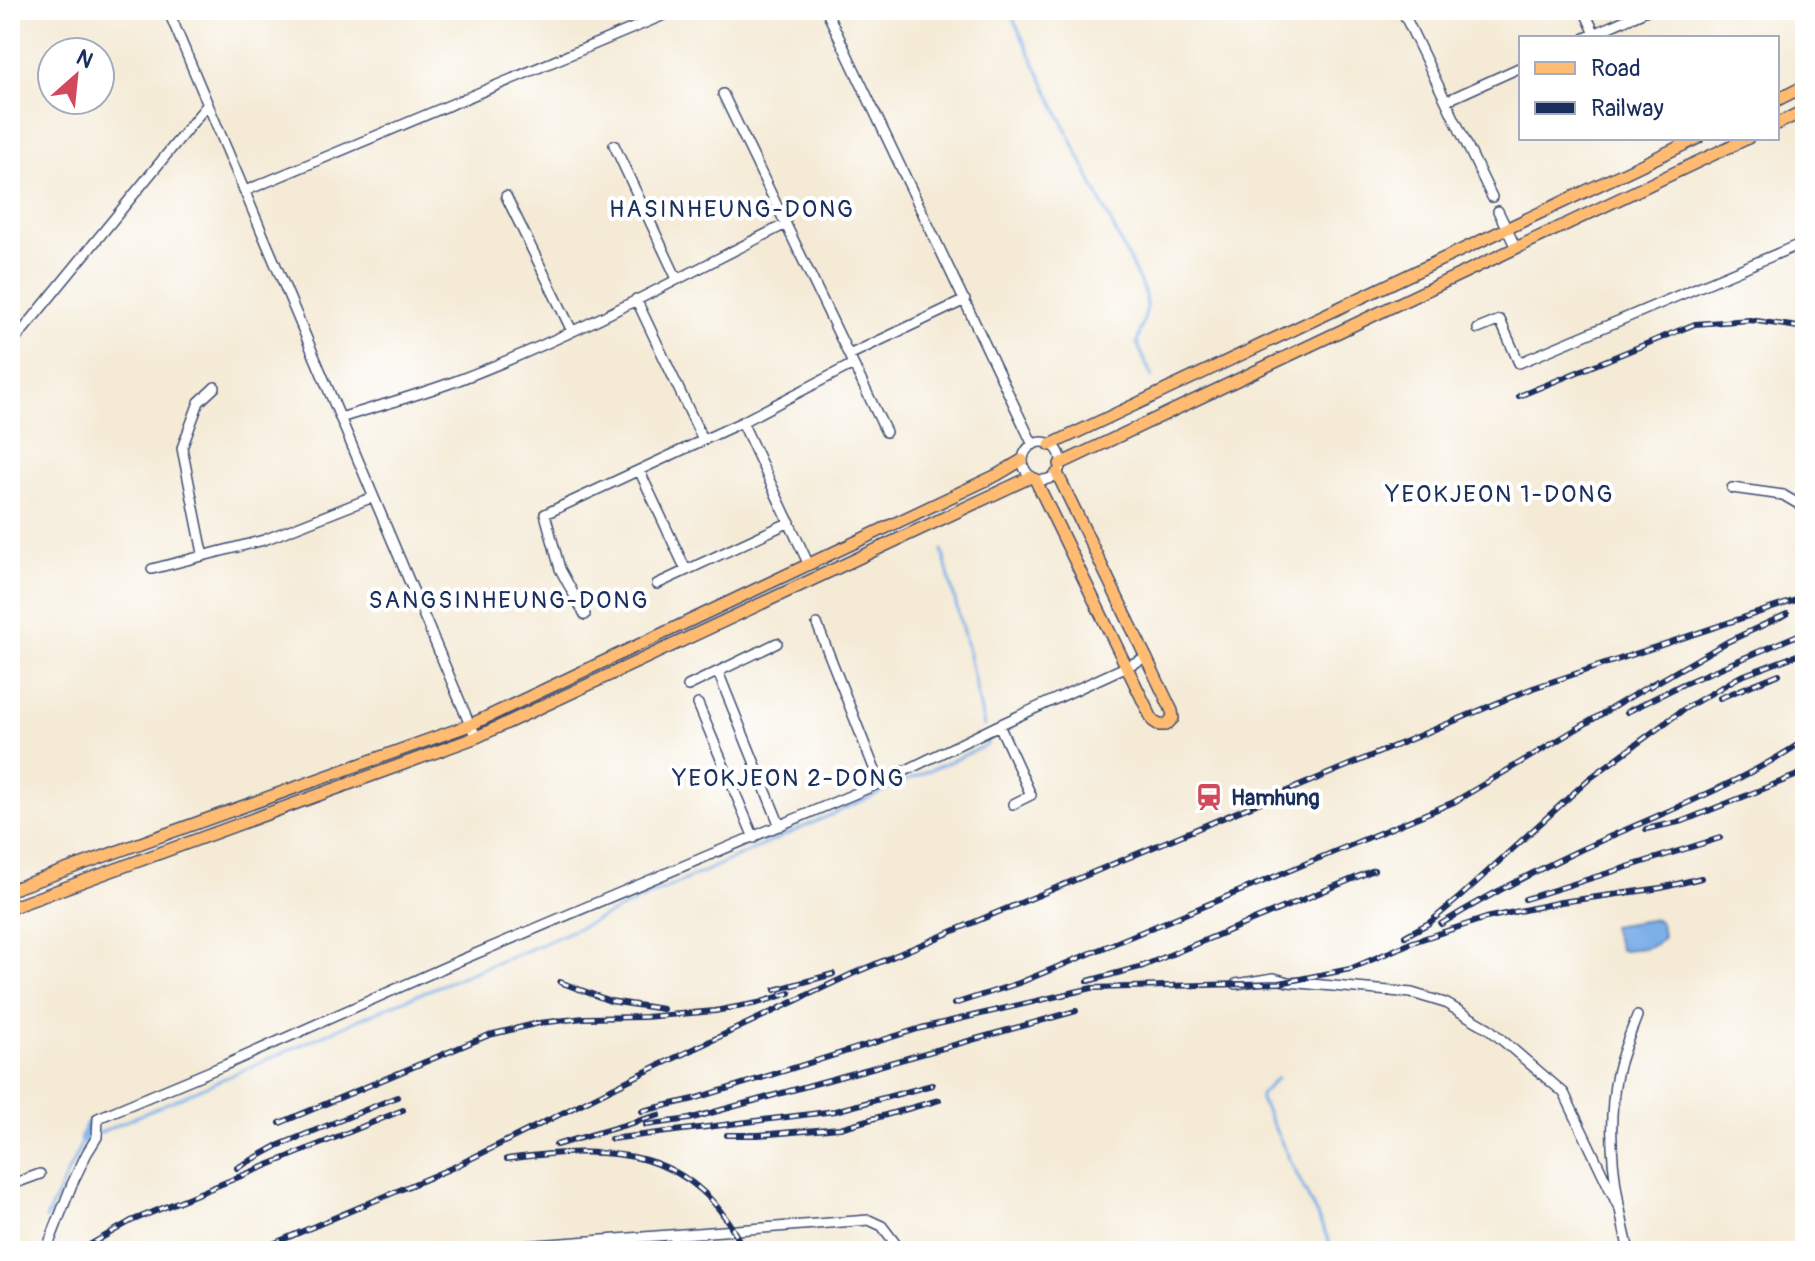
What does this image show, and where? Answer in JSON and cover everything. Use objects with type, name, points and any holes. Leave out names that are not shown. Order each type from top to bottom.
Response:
[{"type":"main road","points":[[1779,99],[1805,86]]},
{"type":"main road","points":[[1779,123],[1805,110]]},
{"type":"main road","points":[[1050,445],[1694,140]]},
{"type":"main road","points":[[10,908],[477,737],[1033,478],[1153,721],[1166,725],[1172,721],[1173,714],[1058,468],[1744,140]]},
{"type":"main road","points":[[10,890],[470,725],[997,475],[1022,460]]},
{"type":"street","points":[[168,10],[477,737]]},
{"type":"street","points":[[245,191],[676,10]]},
{"type":"street","points":[[826,10],[1033,445]]},
{"type":"street","points":[[1402,10],[1492,197]]},
{"type":"street","points":[[1584,10],[1590,36],[1647,10]]},
{"type":"street","points":[[1446,101],[1519,68]]},
{"type":"street","points":[[723,94],[886,432]]},
{"type":"street","points":[[10,346],[207,105]]},
{"type":"street","points":[[614,145],[677,279]]},
{"type":"street","points":[[506,196],[572,331]]},
{"type":"street","points":[[1498,211],[1516,248]]},
{"type":"street","points":[[340,418],[454,382],[572,331],[786,224]]},
{"type":"street","points":[[1478,329],[1500,320],[1519,363],[1805,242]]},
{"type":"street","points":[[636,299],[703,440]]},
{"type":"street","points":[[585,615],[560,569],[545,514],[742,422],[851,359],[965,300]]},
{"type":"street","points":[[203,553],[182,448],[199,402],[215,387]]},
{"type":"street","points":[[742,422],[809,565]]},
{"type":"street","points":[[1033,445],[1050,445],[1059,455],[1058,468],[1048,479],[1033,478],[1024,469],[1022,460],[1027,450],[1033,445]]},
{"type":"street","points":[[639,470],[686,570]]},
{"type":"street","points":[[1732,488],[1783,495],[1805,508]]},
{"type":"street","points":[[152,569],[203,553],[264,540],[373,497]]},
{"type":"street","points":[[657,584],[790,522]]},
{"type":"street","points":[[817,624],[880,783]]},
{"type":"street","points":[[688,686],[777,643]]},
{"type":"street","points":[[46,1251],[72,1184],[97,1137],[98,1118],[880,783],[1147,657]]},
{"type":"street","points":[[718,672],[780,826]]},
{"type":"street","points":[[698,704],[754,838]]},
{"type":"street","points":[[999,725],[1031,795],[1013,804]]},
{"type":"street","points":[[1236,984],[1274,978],[1401,991],[1430,997],[1454,1007],[1496,1033],[1564,1093],[1618,1206]]},
{"type":"street","points":[[1629,1251],[1618,1206],[1612,1140],[1619,1065],[1637,1016]]},
{"type":"street","points":[[10,1185],[40,1174]]},
{"type":"street","points":[[514,1251],[523,1246],[869,1220],[882,1226],[901,1251]]},
{"type":"street","points":[[674,1237],[681,1251]]},
{"type":"water","points":[[1656,919],[1661,923],[1663,937],[1659,941],[1643,948],[1620,950],[1611,926]]},
{"type":"waterway","points":[[1009,10],[1144,291],[1147,308],[1137,343],[1152,377]]},
{"type":"waterway","points":[[942,550],[984,726]]},
{"type":"waterway","points":[[46,1219],[83,1140],[392,1005],[540,945],[987,745],[986,737]]},
{"type":"waterway","points":[[1277,1078],[1261,1095],[1261,1100],[1334,1251]]},
{"type":"waterway","points":[[83,1140],[89,1125]]},
{"type":"railway","points":[[1519,396],[1695,324],[1750,320],[1805,328]]},
{"type":"railway","points":[[256,1251],[454,1167],[852,974],[965,926],[1533,688],[1805,597]]},
{"type":"railway","points":[[1649,687],[1727,642],[1787,614]]},
{"type":"railway","points":[[1627,712],[1683,684],[1805,632]]},
{"type":"railway","points":[[1405,936],[1429,923],[1461,896],[1589,779],[1684,709],[1739,677],[1805,652]]},
{"type":"railway","points":[[1720,698],[1779,674]]},
{"type":"railway","points":[[954,1004],[1019,983],[1454,802],[1657,681]]},
{"type":"railway","points":[[1441,924],[1560,859],[1722,787],[1805,740]]},
{"type":"railway","points":[[1646,829],[1683,821],[1805,772]]},
{"type":"railway","points":[[1525,899],[1720,838]]},
{"type":"railway","points":[[1088,981],[1143,966],[1374,870]]},
{"type":"railway","points":[[642,1111],[694,1099],[921,1028],[1092,988],[1280,983],[1350,969],[1413,942],[1486,918],[1561,902],[1661,888],[1701,878]]},
{"type":"railway","points":[[775,990],[833,974]]},
{"type":"railway","points":[[560,982],[610,1001],[663,1009]]},
{"type":"railway","points":[[280,1123],[489,1035],[539,1023],[584,1018],[715,1011],[790,993]]},
{"type":"railway","points":[[646,1125],[689,1119],[1076,1011]]},
{"type":"railway","points":[[611,1139],[835,1111],[932,1085]]},
{"type":"railway","points":[[237,1168],[277,1146],[397,1097]]},
{"type":"railway","points":[[727,1135],[840,1128],[939,1100]]},
{"type":"railway","points":[[79,1251],[131,1221],[403,1110]]},
{"type":"railway","points":[[556,1145],[659,1115]]},
{"type":"railway","points":[[507,1159],[580,1153],[614,1154],[646,1160],[675,1172],[701,1190],[724,1216],[744,1251]]},
{"type":"place","name":"Hamhung","points":[[1209,797]]},
{"type":"district","name":"HASINHEUNG-DONG","points":[[732,209]]},
{"type":"district","name":"YEOKJEON 1-DONG","points":[[1500,494]]},
{"type":"district","name":"SANGSINHEUNG-DONG","points":[[509,600]]},
{"type":"district","name":"YEOKJEON 2-DONG","points":[[789,778]]}]
